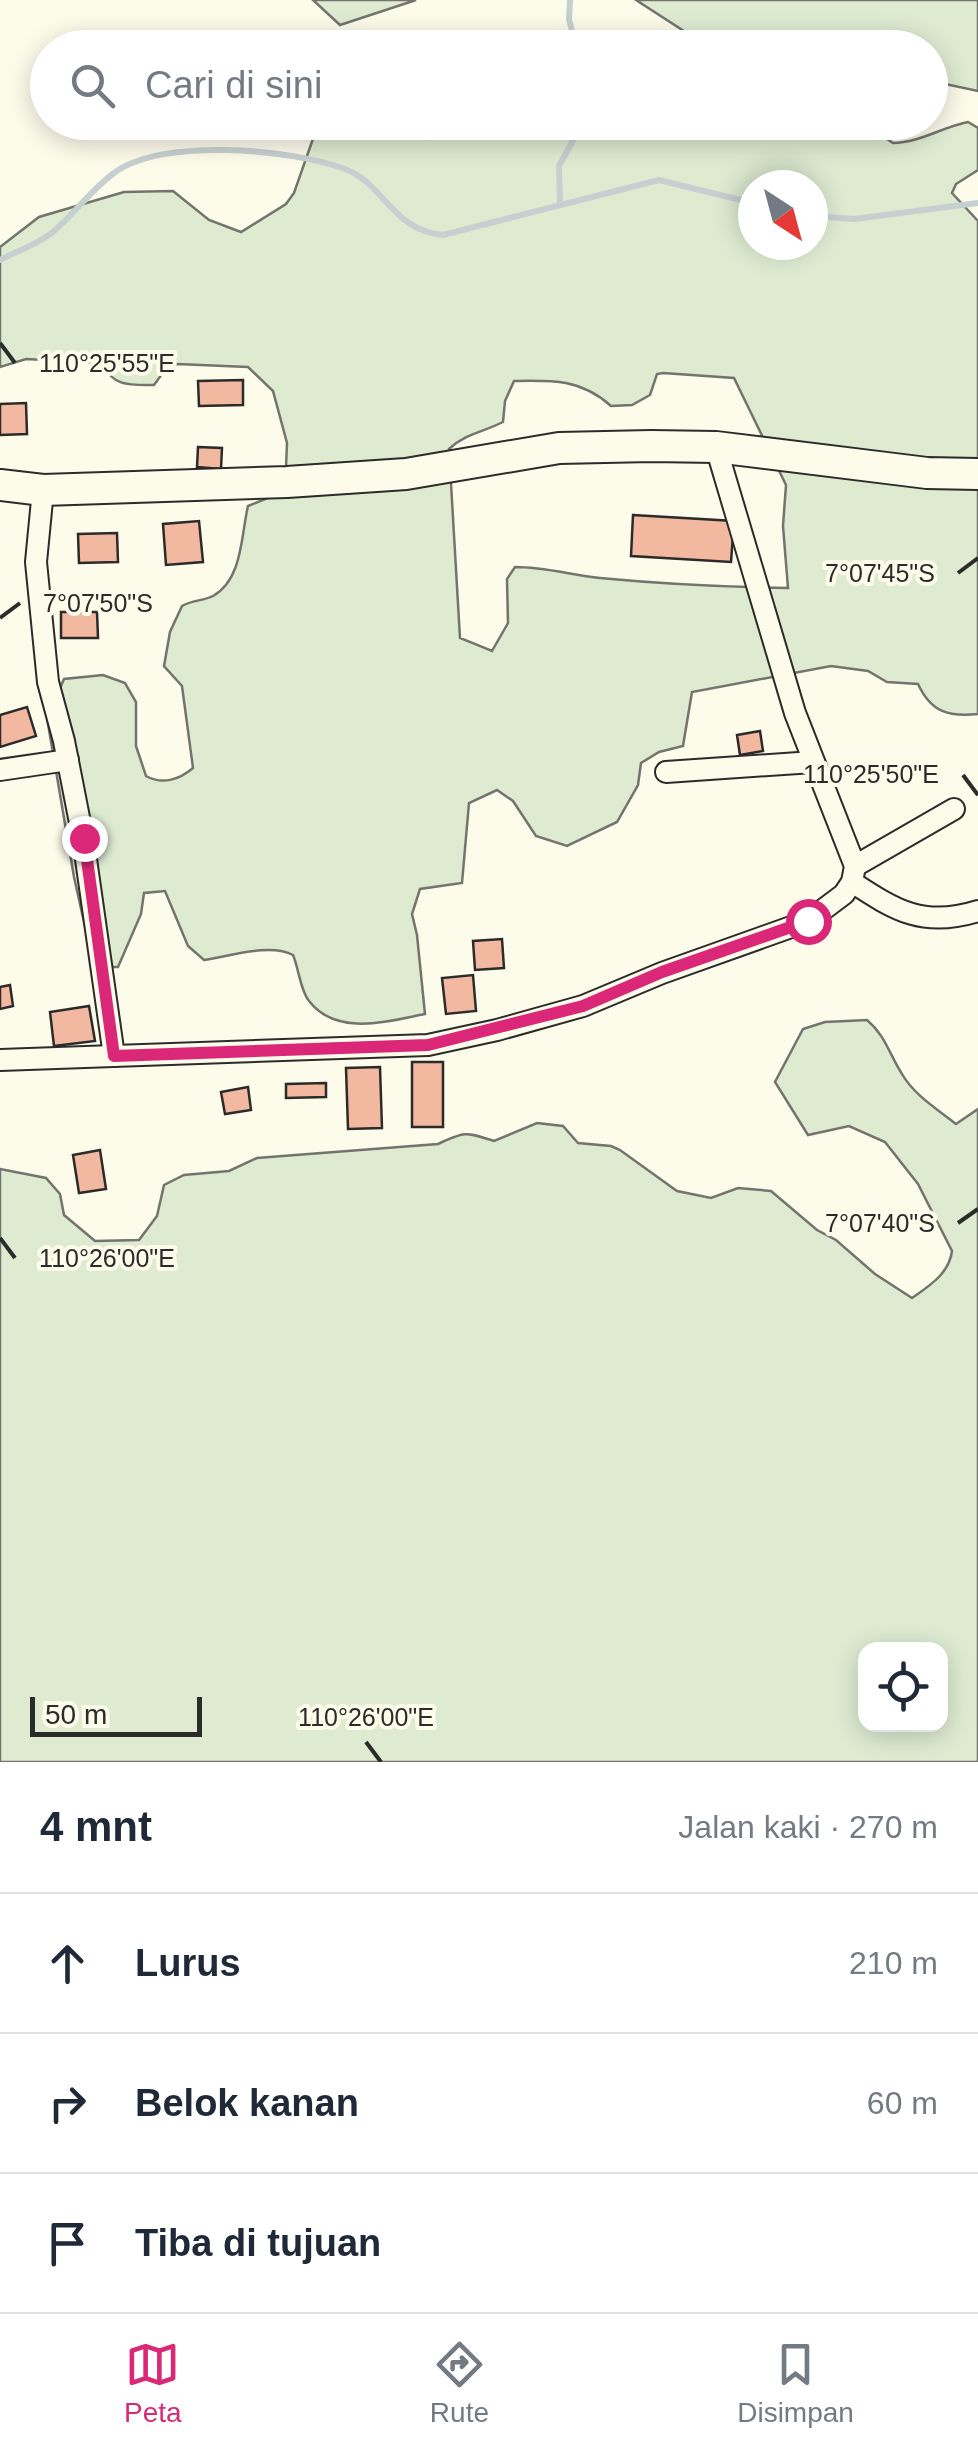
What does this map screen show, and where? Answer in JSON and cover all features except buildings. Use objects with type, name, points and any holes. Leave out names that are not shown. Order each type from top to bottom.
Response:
[{"type":"street","points":[[0,485],[43,490],[406,474],[559,448],[716,448],[926,473],[978,474]]},
{"type":"street","points":[[716,448],[749,567],[812,762],[836,813],[854,874],[905,914],[923,918],[964,916],[978,911]]},
{"type":"street","points":[[43,490],[36,562],[48,682],[84,838],[114,1056]]},
{"type":"street","points":[[0,770],[68,760]]},
{"type":"street","points":[[666,772],[812,762]]},
{"type":"street","points":[[0,1060],[428,1045],[497,1030],[583,1006],[662,972],[808,921],[832,906],[854,874],[954,808]]},
{"type":"green space","points":[[313,0],[416,0],[340,25]]},
{"type":"green space","points":[[636,0],[978,0],[978,91],[948,85],[948,30],[682,30]]},
{"type":"green space","points":[[968,122],[978,128],[978,170],[956,184],[952,193],[978,221],[978,714],[942,711],[929,701],[918,684],[887,682],[868,671],[831,666],[692,692],[683,746],[659,752],[641,763],[638,785],[617,822],[567,846],[536,836],[513,801],[497,790],[469,803],[462,883],[420,889],[412,914],[425,1014],[348,1023],[321,1012],[309,1001],[293,955],[273,950],[250,951],[204,960],[188,946],[165,891],[144,893],[141,914],[118,967],[94,967],[47,718],[64,679],[103,675],[125,683],[136,702],[136,746],[146,776],[170,780],[193,768],[182,686],[164,666],[170,632],[182,606],[213,596],[230,579],[239,556],[248,506],[285,491],[287,443],[273,391],[248,367],[177,364],[167,367],[154,385],[145,385],[117,381],[101,363],[26,359],[0,367],[0,247],[39,217],[124,192],[173,191],[209,220],[241,232],[286,204],[294,193],[313,140],[893,143],[948,140],[948,127]],"holes":[[[657,374],[734,378],[786,485],[783,526],[788,588],[647,582],[515,567],[507,579],[508,623],[492,651],[460,638],[449,449],[503,422],[505,401],[514,381],[566,383],[589,391],[611,406],[632,405],[650,395]]]},
{"type":"green space","points":[[867,1020],[883,1039],[907,1082],[926,1101],[956,1124],[978,1109],[978,1762],[0,1762],[0,1169],[46,1178],[60,1194],[64,1215],[95,1241],[139,1240],[157,1216],[164,1185],[184,1175],[229,1171],[257,1158],[438,1144],[466,1134],[494,1141],[537,1123],[563,1126],[578,1143],[620,1150],[677,1191],[711,1198],[738,1188],[771,1191],[817,1230],[912,1298],[943,1273],[952,1251],[918,1184],[885,1142],[849,1126],[808,1135],[775,1082],[803,1029],[825,1022]]},
{"type":"waterway","points":[[570,0],[572,30]]},
{"type":"waterway","points":[[560,204],[559,166],[573,140]]},
{"type":"waterway","points":[[0,260],[48,236],[114,173],[163,154],[194,151],[261,152],[345,169],[370,185],[411,225],[443,235],[659,180],[738,199]]},
{"type":"waterway","points":[[828,217],[854,219],[978,203]]},
{"type":"route","points":[[84,838],[114,1056],[428,1045],[583,1006],[662,972],[808,921]]}]
